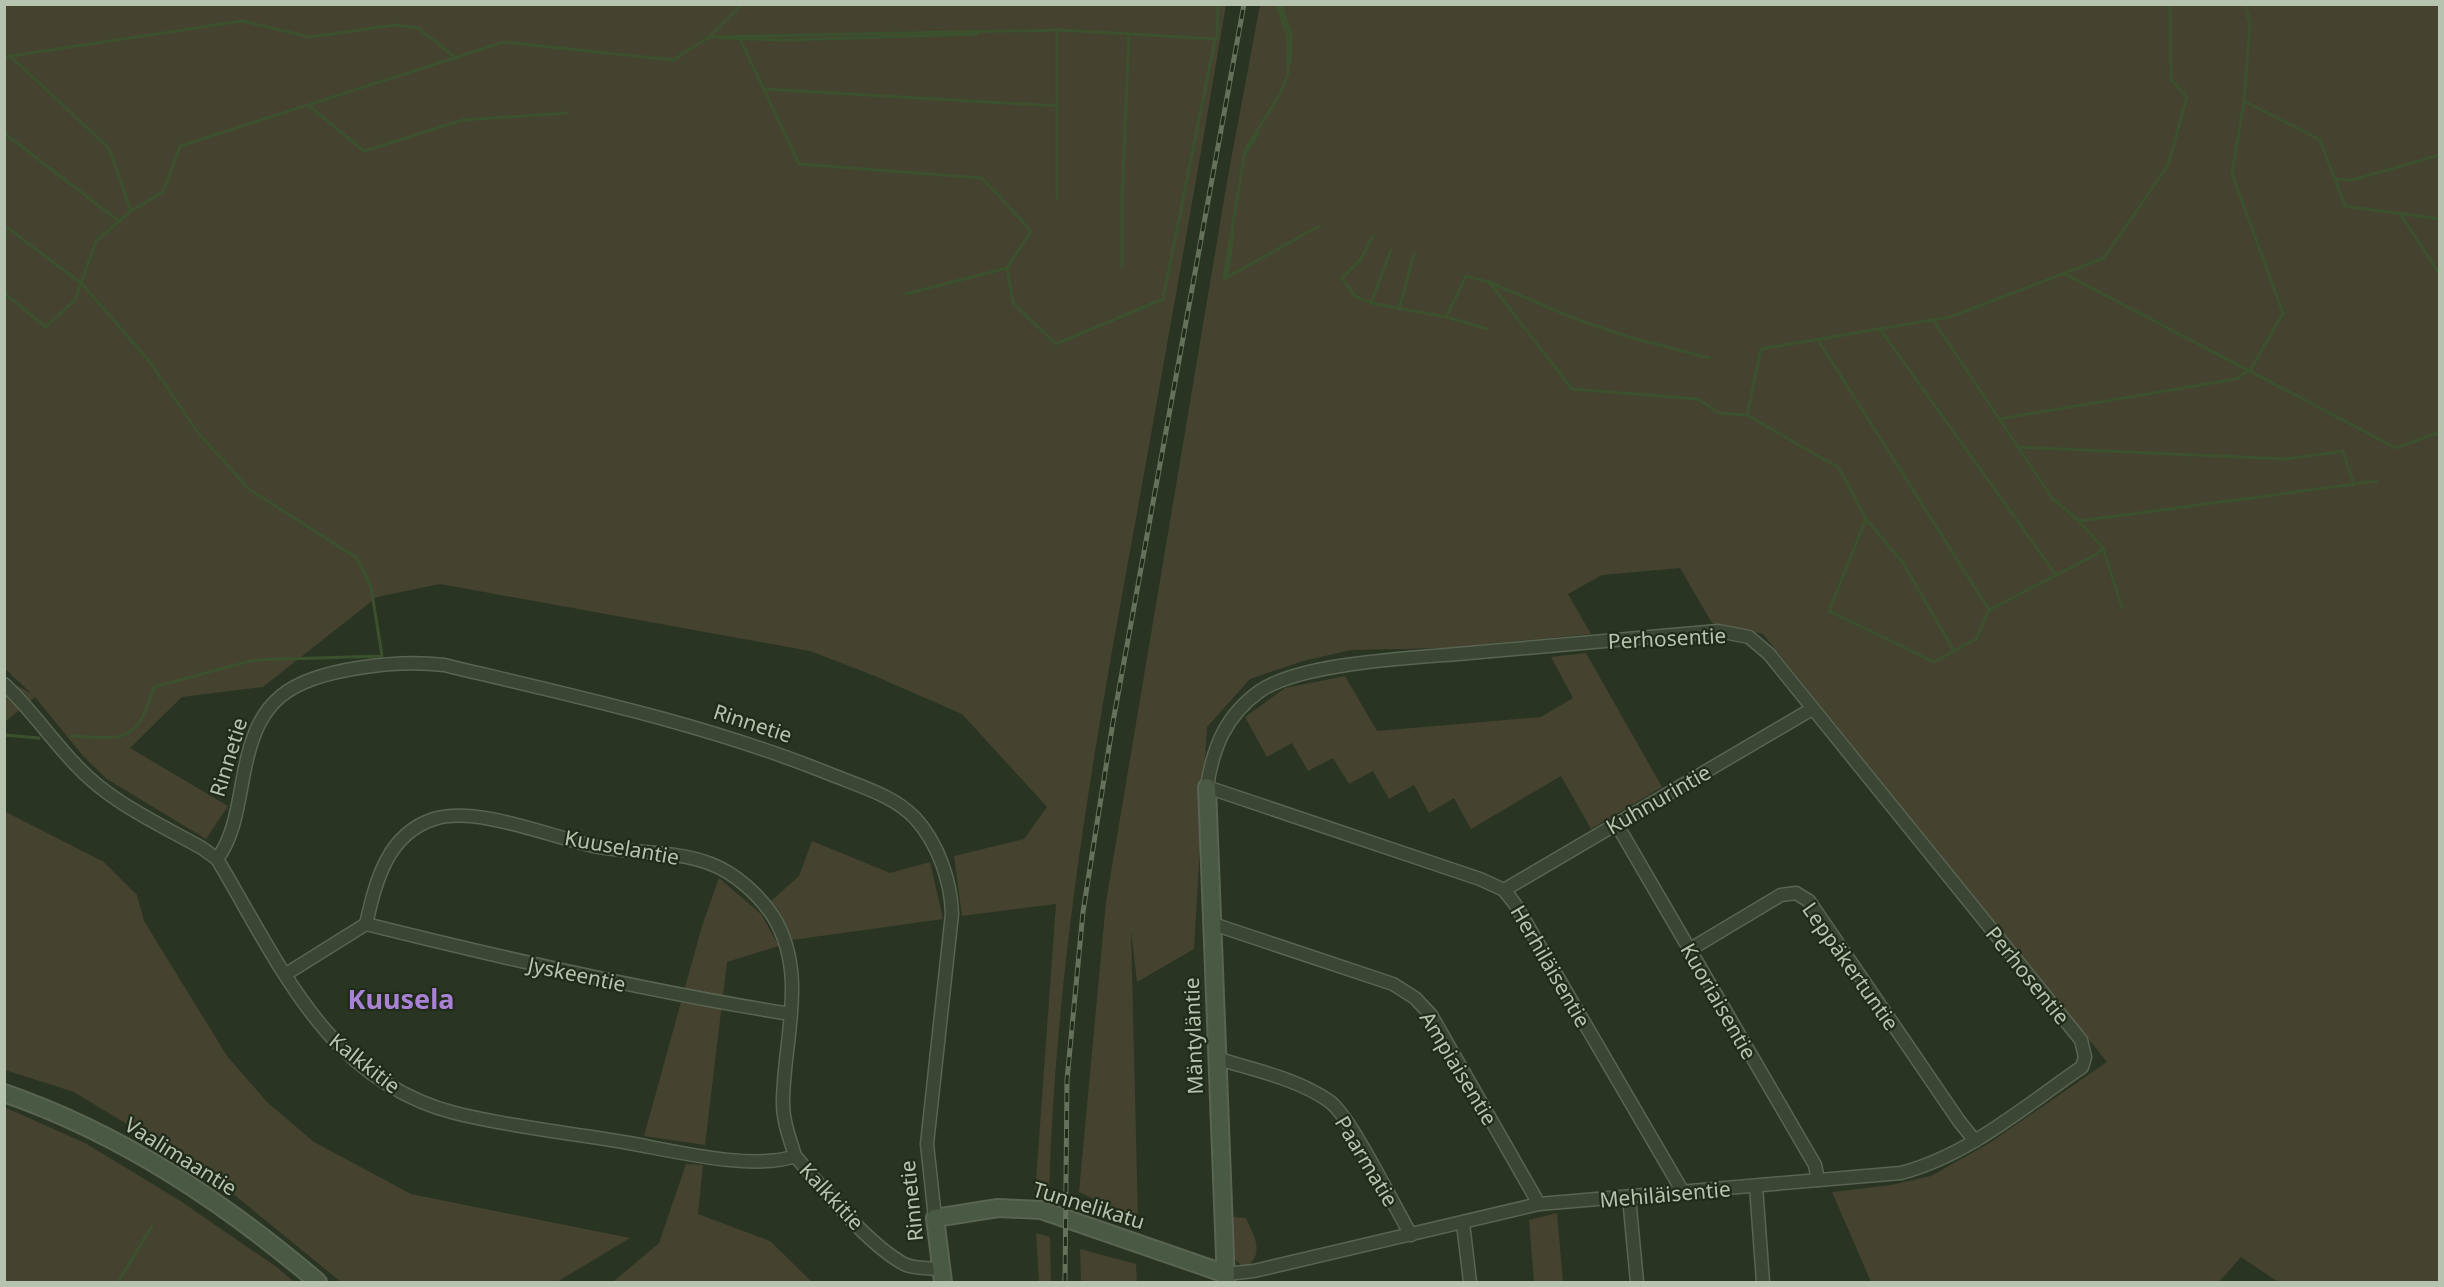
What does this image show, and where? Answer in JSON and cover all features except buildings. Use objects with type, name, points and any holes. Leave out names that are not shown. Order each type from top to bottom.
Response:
[{"type":"street","name":"Perhosentie","points":[[1207,787],[1216,742],[1235,713],[1261,690],[1292,676],[1329,668],[1421,657],[1718,631],[1749,637],[1770,654],[1812,709],[2081,1040],[2085,1057],[2082,1067]]},
{"type":"street","name":"Rinnetie","points":[[217,859],[227,846],[248,756],[262,717],[281,696],[303,683],[383,664],[417,662],[444,665],[720,734],[768,749],[888,798],[914,818],[933,843],[952,897],[927,1144],[942,1276]]},
{"type":"street","name":"Kalkkitie","points":[[4,684],[26,704],[75,764],[100,788],[217,859],[313,1017],[333,1042],[385,1083],[417,1100],[454,1113],[680,1152],[766,1163],[795,1156],[826,1192],[886,1251],[906,1265],[942,1276]]},
{"type":"street","name":"Kuhnurintie","points":[[1504,890],[1812,709]]},
{"type":"street","name":"Herhiläisentie","points":[[1207,787],[1480,879],[1504,890],[1515,904],[1683,1192]]},
{"type":"street","name":"Mäntyläntie","points":[[1207,787],[1210,923],[1226,1278]]},
{"type":"street","name":"Kuuselantie","points":[[366,924],[386,857],[408,832],[434,819],[458,815],[482,817],[599,847],[690,858],[712,864],[740,882],[759,898],[772,916],[787,948],[792,966],[783,1105],[787,1130],[795,1156]]},
{"type":"street","name":"Kuoriaisentie","points":[[1616,823],[1815,1165],[1818,1180]]},
{"type":"street","name":"Leppäkertuntie","points":[[1689,950],[1781,895],[1796,893],[1809,901],[1975,1141]]},
{"type":"street","name":"Ampiaisentie","points":[[1210,923],[1393,984],[1415,998],[1431,1015],[1539,1204]]},
{"type":"street","points":[[286,974],[366,924]]},
{"type":"street","name":"Jyskeentie","points":[[366,924],[535,965],[720,1003],[790,1014]]},
{"type":"street","name":"Paarmatie","points":[[1216,1058],[1306,1087],[1331,1102],[1348,1124],[1410,1235]]},
{"type":"street","name":"Mehiläisentie","points":[[1226,1278],[1539,1204],[1901,1173],[1945,1158],[1975,1141],[2082,1067]]},
{"type":"street","name":"Vaalimaantie","points":[[4,1093],[98,1131],[156,1164],[243,1222],[318,1282]]},
{"type":"street","points":[[1756,1186],[1763,1282]]},
{"type":"street","points":[[1629,1197],[1637,1282]]},
{"type":"street","name":"Tunnelikatu","points":[[935,1218],[998,1208],[1041,1210],[1226,1278]]},
{"type":"street","points":[[1463,1223],[1470,1282]]},
{"type":"shaded area","points":[[4,5],[1226,5],[1091,775],[1059,1027],[1049,1196],[1035,1194],[1056,904],[962,916],[954,856],[1024,839],[1047,807],[962,714],[810,651],[440,584],[377,597],[263,687],[182,697],[130,748],[228,806],[206,839],[107,779],[83,756],[35,697],[5,722],[5,679],[32,694],[4,668]]},
{"type":"shaded area","points":[[1260,5],[2439,5],[2439,1282],[2278,1282],[2241,1257],[2219,1282],[1871,1282],[1832,1192],[1891,1185],[1931,1176],[1988,1144],[2107,1062],[1763,634],[1712,623],[1680,568],[1602,575],[1568,594],[1591,634],[1445,648],[1351,650],[1303,661],[1250,679],[1207,727],[1194,949],[1137,982],[1131,930],[1138,1219],[1079,1192],[1106,902],[1228,176]]},
{"type":"shaded area","points":[[1586,653],[1662,787],[1591,829],[1561,776],[1471,829],[1454,798],[1429,813],[1414,785],[1389,799],[1373,771],[1349,784],[1333,758],[1308,771],[1292,743],[1267,757],[1245,717],[1285,688],[1345,676],[1377,731],[1541,717],[1573,698],[1551,657]]},
{"type":"shaded area","points":[[4,811],[104,862],[137,895],[144,921],[227,1056],[267,1102],[314,1142],[411,1194],[630,1238],[557,1282],[341,1282],[221,1184],[166,1148],[74,1092],[5,1070]]},
{"type":"shaded area","points":[[812,841],[890,873],[930,862],[943,919],[792,940],[780,912],[771,901],[799,876]]},
{"type":"shaded area","points":[[719,878],[761,914],[779,946],[727,962],[705,1145],[644,1136],[702,926]]},
{"type":"shaded area","points":[[4,1107],[85,1143],[179,1200],[278,1268],[294,1282],[5,1282]]},
{"type":"shaded area","points":[[686,1164],[703,1165],[698,1214],[770,1241],[812,1282],[613,1282],[659,1243]]},
{"type":"shaded area","points":[[1557,1213],[1563,1282],[1534,1282],[1529,1220]]},
{"type":"shaded area","points":[[1234,1217],[1246,1218],[1256,1243],[1256,1255],[1248,1266],[1241,1265],[1230,1254],[1229,1224]]},
{"type":"shaded area","points":[[1036,1233],[1050,1237],[1051,1282],[1039,1282]]},
{"type":"shaded area","points":[[1080,1249],[1136,1264],[1137,1282],[1081,1282]]},
{"type":"waterway","points":[[709,37],[742,4]]},
{"type":"waterway","points":[[4,293],[46,327],[75,300],[96,241],[131,211],[163,192],[180,146],[504,42],[673,60],[709,37],[1061,30],[1217,39],[1218,4]]},
{"type":"waterway","points":[[1277,4],[1288,36],[1288,73],[1280,94],[1245,150],[1224,279],[1319,226]]},
{"type":"waterway","points":[[1280,4],[1291,34],[1290,63]]},
{"type":"waterway","points":[[1747,415],[1761,349],[1950,317],[2104,258],[2168,165],[2187,97],[2171,80],[2170,4]]},
{"type":"waterway","points":[[1999,419],[2236,379],[2251,369],[2283,313],[2232,174],[2244,101],[2250,24],[2245,4]]},
{"type":"waterway","points":[[4,57],[242,21],[310,37],[394,25],[418,28],[456,58]]},
{"type":"waterway","points":[[1057,31],[1057,198]]},
{"type":"waterway","points":[[722,38],[787,40],[977,34]]},
{"type":"waterway","points":[[1122,266],[1122,198],[1129,35]]},
{"type":"waterway","points":[[740,39],[799,164],[982,178],[1031,231],[1007,268],[906,294]]},
{"type":"waterway","points":[[1007,268],[1013,303],[1056,344],[1163,299],[1215,39]]},
{"type":"waterway","points":[[10,56],[109,148],[131,211]]},
{"type":"waterway","points":[[764,89],[1057,106]]},
{"type":"waterway","points":[[2244,101],[2320,140],[2345,206],[2440,219]]},
{"type":"waterway","points":[[308,105],[364,151],[463,120],[567,113]]},
{"type":"waterway","points":[[4,133],[120,222]]},
{"type":"waterway","points":[[1245,154],[1258,134]]},
{"type":"waterway","points":[[2335,179],[2352,180],[2440,155]]},
{"type":"waterway","points":[[2401,215],[2440,275]]},
{"type":"waterway","points":[[4,225],[82,284],[149,361],[199,434],[249,489],[357,558],[371,587],[382,656],[254,660],[154,687],[141,719],[126,734],[104,738],[71,736]]},
{"type":"waterway","points":[[1227,277],[1233,234]]},
{"type":"waterway","points":[[1373,235],[1361,259],[1342,278],[1355,296],[1371,303],[1446,317],[1487,329]]},
{"type":"waterway","points":[[1371,303],[1391,250]]},
{"type":"waterway","points":[[1399,309],[1414,254]]},
{"type":"waterway","points":[[2065,274],[2396,448],[2440,432]]},
{"type":"waterway","points":[[1446,317],[1466,276],[1489,282],[1578,320],[1629,337],[1709,358]]},
{"type":"waterway","points":[[1489,282],[1572,389],[1698,399],[1719,413],[1747,415],[1839,468],[1866,519],[1903,563],[1954,651]]},
{"type":"waterway","points":[[1933,320],[2052,498],[2079,521],[2103,548],[2122,608]]},
{"type":"waterway","points":[[1880,329],[2056,575]]},
{"type":"waterway","points":[[1818,340],[1989,610]]},
{"type":"waterway","points":[[2018,447],[2286,459],[2343,451],[2354,485]]},
{"type":"waterway","points":[[2079,521],[2377,481]]},
{"type":"waterway","points":[[1866,519],[1829,611],[1934,662],[1976,639],[1989,610],[2097,554],[2103,548]]},
{"type":"waterway","points":[[4,735],[39,738]]},
{"type":"waterway","points":[[118,1282],[152,1226]]},
{"type":"railway","points":[[1065,1282],[1067,1080],[1083,912],[1113,722],[1244,4]]},
{"type":"district","name":"Kuusela","points":[[401,998]]}]
